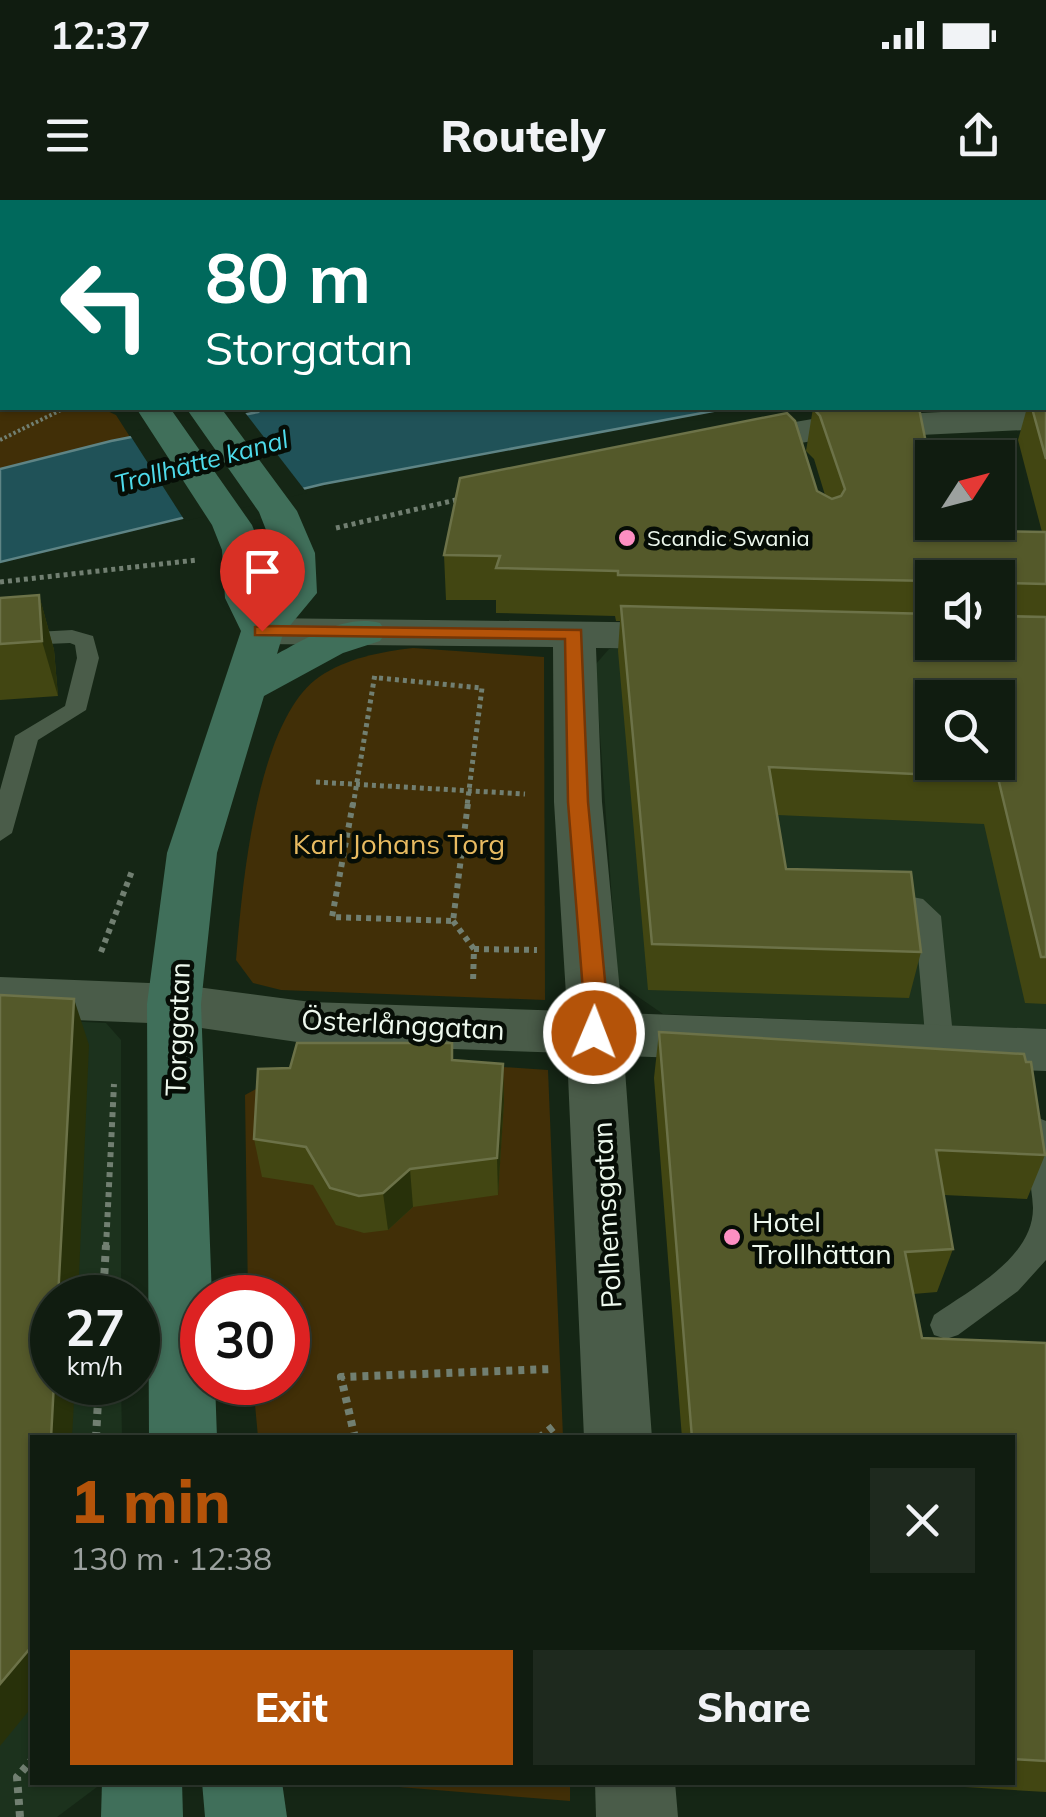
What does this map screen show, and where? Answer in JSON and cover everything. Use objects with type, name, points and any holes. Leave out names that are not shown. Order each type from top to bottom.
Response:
[{"type":"main road","name":"Torggatan","points":[[183,1435],[174,1004],[192,853],[262,631],[296,593],[295,553],[278,511],[204,410]]},
{"type":"main road","points":[[156,413],[238,541],[246,598],[262,631]]},
{"type":"main road","points":[[246,688],[328,644],[378,632]]},
{"type":"main road","points":[[142,1785],[142,1817]]},
{"type":"main road","points":[[242,1785],[246,1817]]},
{"type":"street","points":[[684,453],[789,447],[818,428],[1046,418]]},
{"type":"street","points":[[262,631],[736,638]]},
{"type":"street","name":"Polhemsgatan","points":[[574,634],[578,802],[595,991],[594,1033],[618,1435]]},
{"type":"street","name":"Österlånggatan","points":[[0,996],[174,1004],[311,1023],[940,1046],[1031,1069]]},
{"type":"street","points":[[636,1785],[637,1817]]},
{"type":"lane","points":[[0,640],[72,636],[85,641],[88,658],[75,710],[27,736],[0,832]]},
{"type":"lane","points":[[848,899],[914,906],[928,916],[940,1046]]},
{"type":"lane","points":[[1031,1069],[1046,1204]]},
{"type":"lane","points":[[946,1326],[1007,1281],[1042,1243],[1046,1213]]},
{"type":"path","points":[[0,440],[62,410]]},
{"type":"path","points":[[330,530],[461,498]]},
{"type":"path","points":[[0,582],[157,562],[238,541]]},
{"type":"path","points":[[453,920],[332,917],[354,785],[378,678],[482,688],[453,920],[474,949],[472,1001]]},
{"type":"path","points":[[316,782],[534,794]]},
{"type":"path","points":[[474,949],[556,951]]},
{"type":"path","points":[[354,1435],[340,1377],[557,1368]]},
{"type":"path","points":[[96,1435],[98,1405]]},
{"type":"path","points":[[20,1817],[17,1778],[30,1762]]},
{"type":"shaded area","points":[[632,646],[915,654],[915,660],[1046,658],[1046,1029],[663,1014],[618,983],[595,665],[609,649]]},
{"type":"shaded area","points":[[0,1018],[106,1023],[121,1040],[121,1275],[30,1275],[30,1405],[121,1405],[122,1435],[30,1435],[30,1785],[98,1785],[57,1817],[0,1817]]},
{"type":"green space","points":[[0,410],[105,410],[116,415],[130,437],[0,469]]},
{"type":"green space","name":"Karl Johans Torg","points":[[413,648],[544,657],[545,1000],[281,990],[253,983],[236,960],[256,808],[280,730],[298,699],[319,677],[352,661]]},
{"type":"green space","points":[[473,1065],[548,1070],[563,1435],[258,1435],[255,1405],[310,1405],[310,1275],[248,1275],[245,1095],[298,1066]]},
{"type":"green space","points":[[374,1785],[570,1785],[570,1801]]},
{"type":"water","name":"Trollhätte kanal","points":[[718,410],[323,484],[0,562],[0,469],[111,441],[258,412]]},
{"type":"pier","points":[[243,410],[307,493],[185,521],[128,432]]},
{"type":"building","points":[[815,410],[919,410],[925,440],[915,440],[915,540],[1015,540],[1015,531],[1046,532],[1046,584],[1015,583],[1015,560],[915,560],[915,581],[618,575],[618,571],[496,568],[500,556],[444,555],[460,478],[787,413],[795,421],[817,491],[832,499],[841,496],[845,489]]},
{"type":"building","points":[[1033,410],[1046,410],[1046,459]]},
{"type":"building","points":[[39,595],[42,641],[0,644],[0,598]]},
{"type":"building","points":[[621,606],[915,614],[915,660],[1015,660],[1015,616],[1046,617],[1046,957],[1041,957],[998,780],[1015,780],[1015,680],[915,680],[915,774],[769,767],[786,869],[911,872],[921,952],[652,944]]},
{"type":"building","points":[[0,995],[74,999],[59,1275],[30,1275],[30,1405],[53,1405],[51,1435],[30,1435],[30,1648],[0,1684]]},
{"type":"building","points":[[659,1032],[1024,1054],[1026,1062],[1031,1062],[1045,1155],[936,1150],[953,1249],[905,1252],[922,1338],[1046,1343],[1046,1761],[1015,1759],[1015,1435],[692,1435]]},
{"type":"building","points":[[297,1043],[452,1043],[452,1060],[503,1064],[497,1158],[410,1169],[383,1193],[359,1196],[330,1188],[306,1147],[254,1139],[258,1069],[290,1068]]},
{"type":"place","name":"Scandic Swania","points":[[627,538]]},
{"type":"place","name":"Hotel Trollhättan","points":[[732,1237]]},
{"type":"route","points":[[262,631],[574,634],[578,802],[595,991],[594,1033]]}]
